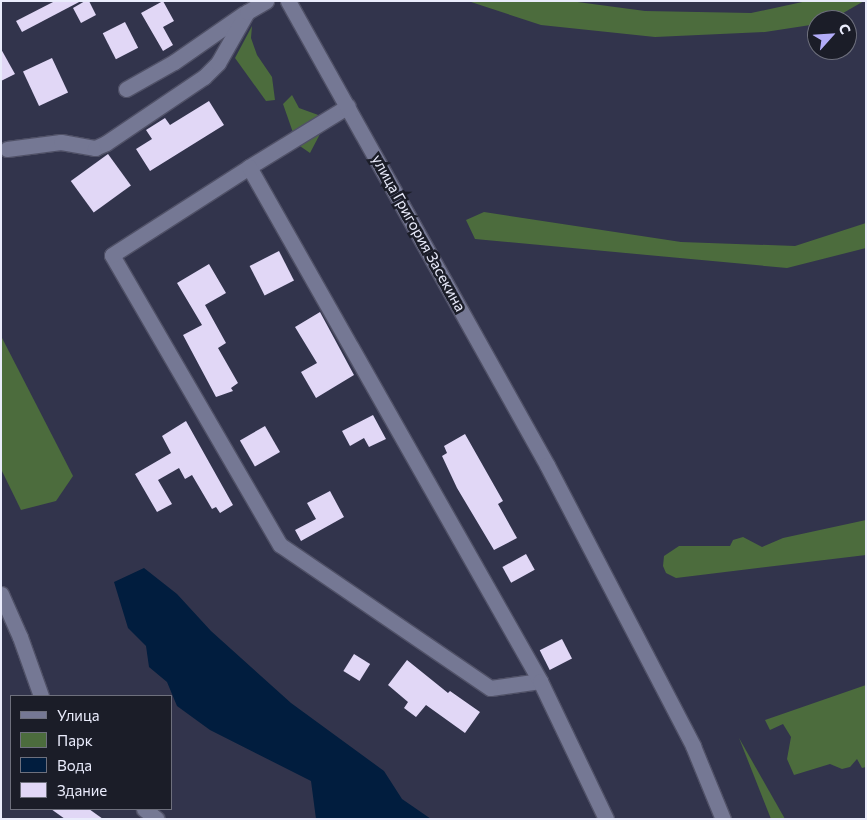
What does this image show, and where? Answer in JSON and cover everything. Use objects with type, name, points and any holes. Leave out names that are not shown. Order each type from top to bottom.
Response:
[{"type":"street","points":[[126,89],[174,62],[266,1]]},
{"type":"street","name":"улица Григория Засекина","points":[[288,1],[547,466],[693,746],[723,819]]},
{"type":"street","points":[[7,149],[61,142],[95,148],[106,143],[204,77],[218,63],[247,12]]},
{"type":"street","points":[[348,106],[112,255],[280,545],[490,688],[540,681]]},
{"type":"street","points":[[249,167],[540,681],[606,819]]},
{"type":"street","points":[[1,594],[20,637],[41,695]]},
{"type":"street","points":[[145,810],[157,819]]},
{"type":"green space","points":[[468,1],[570,1],[645,11],[751,13],[807,1],[864,1],[848,10],[807,10],[807,26],[765,32],[655,37],[541,25]]},
{"type":"green space","points":[[252,26],[251,38],[257,55],[272,77],[275,100],[266,101],[235,58]]},
{"type":"green space","points":[[292,95],[299,108],[321,116],[320,134],[310,153],[297,144],[283,104]]},
{"type":"green space","points":[[484,212],[681,242],[795,246],[866,223],[866,248],[787,268],[475,239],[466,220]]},
{"type":"green space","points":[[1,336],[73,476],[56,501],[21,510],[1,469]]},
{"type":"green space","points":[[866,520],[866,555],[676,578],[666,573],[663,566],[664,556],[679,546],[730,546],[733,540],[743,537],[762,547],[783,538]]},
{"type":"green space","points":[[866,685],[866,767],[862,768],[857,759],[850,767],[842,769],[830,764],[794,775],[787,759],[791,737],[783,724],[770,730],[765,720]]},
{"type":"green space","points":[[739,738],[785,819],[771,819]]},
{"type":"water","points":[[144,568],[177,594],[211,631],[291,703],[384,771],[402,799],[431,819],[316,819],[311,781],[210,730],[177,706],[167,682],[149,667],[146,646],[128,628],[114,582]]},
{"type":"building","points":[[55,1],[81,1],[22,32],[16,21]]},
{"type":"building","points":[[85,1],[89,1],[96,15],[81,23],[73,8]]},
{"type":"building","points":[[163,1],[174,21],[163,27],[173,45],[163,51],[141,13]]},
{"type":"building","points":[[125,22],[138,48],[116,59],[103,33]]},
{"type":"building","points":[[1,49],[15,74],[1,81]]},
{"type":"building","points":[[52,58],[68,92],[39,106],[23,72]]},
{"type":"building","points":[[209,101],[224,125],[150,171],[136,149],[152,139],[146,130],[165,118],[170,125]]},
{"type":"building","points":[[108,154],[131,186],[94,213],[71,181]]},
{"type":"building","points":[[279,251],[294,280],[265,295],[250,266]]},
{"type":"building","points":[[209,264],[226,293],[205,305],[226,343],[218,348],[238,383],[231,388],[233,391],[216,397],[183,335],[202,325],[177,283]]},
{"type":"building","points":[[320,312],[354,375],[316,398],[301,372],[317,363],[295,327]]},
{"type":"building","points":[[373,415],[386,439],[369,447],[364,438],[350,446],[342,431]]},
{"type":"building","points":[[186,421],[233,505],[220,513],[216,507],[212,509],[192,475],[185,479],[179,468],[158,480],[172,504],[157,512],[135,474],[171,453],[162,436]]},
{"type":"building","points":[[265,426],[280,452],[255,466],[240,440]]},
{"type":"building","points":[[465,434],[503,501],[498,504],[517,538],[494,550],[457,488],[442,456],[447,453],[444,446]]},
{"type":"building","points":[[330,491],[344,517],[301,541],[295,530],[316,519],[307,503]]},
{"type":"building","points":[[526,554],[535,570],[511,583],[502,567]]},
{"type":"building","points":[[562,639],[572,659],[550,670],[540,650]]},
{"type":"building","points":[[354,654],[370,664],[360,681],[343,671]]},
{"type":"building","points":[[407,660],[448,693],[450,691],[480,712],[465,733],[426,705],[416,717],[404,708],[408,702],[388,685]]},
{"type":"building","points":[[52,810],[90,810],[103,819],[65,819]]}]
